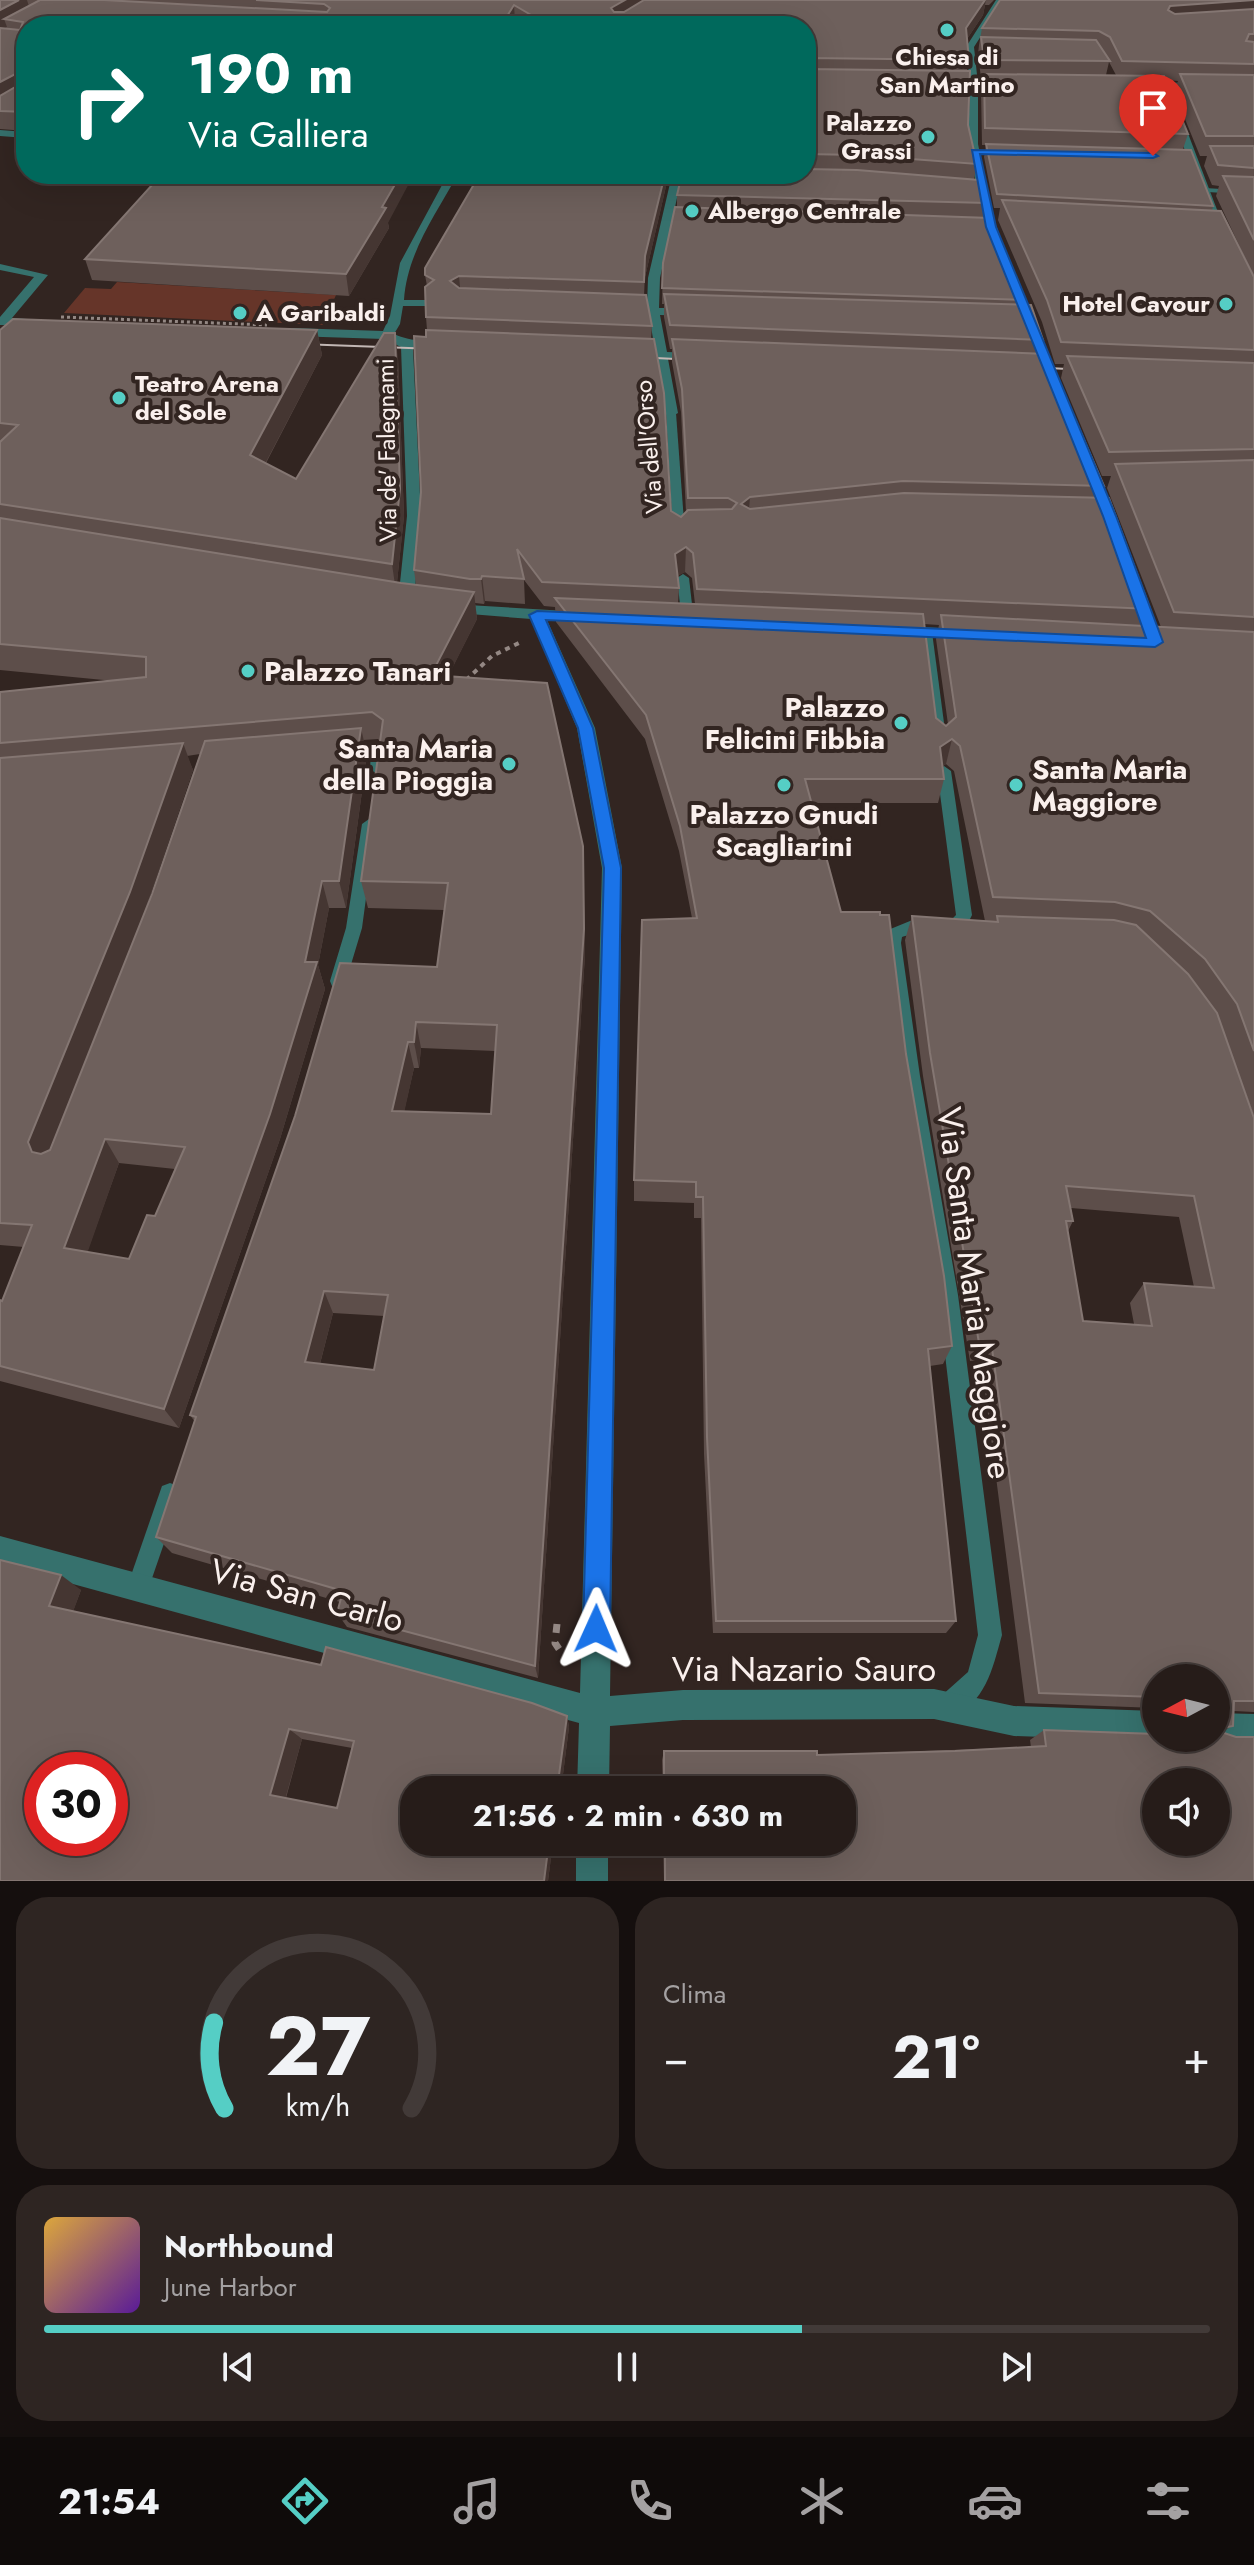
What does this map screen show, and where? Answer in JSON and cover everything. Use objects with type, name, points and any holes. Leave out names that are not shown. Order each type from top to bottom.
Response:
[{"type":"street","points":[[1001,252],[978,191],[970,50],[993,11],[1003,1]]},
{"type":"street","points":[[977,10],[993,11]]},
{"type":"street","points":[[961,84],[989,84]]},
{"type":"street","points":[[1127,85],[1254,87]]},
{"type":"street","points":[[1164,85],[1226,240]]},
{"type":"street","points":[[975,151],[989,152]]},
{"type":"street","points":[[1181,157],[1195,159]]},
{"type":"street","points":[[386,335],[392,328],[403,270],[448,184]]},
{"type":"street","name":"Via dell'Orso","points":[[671,413],[653,311],[654,278],[672,184]]},
{"type":"street","points":[[987,214],[1002,214]]},
{"type":"street","points":[[1205,225],[1220,226]]},
{"type":"street","points":[[0,267],[42,275],[4,319]]},
{"type":"street","points":[[397,303],[428,303]]},
{"type":"street","points":[[612,309],[700,312]]},
{"type":"street","points":[[4,319],[49,323]]},
{"type":"street","points":[[23,334],[33,323]]},
{"type":"street","points":[[284,332],[386,335],[407,345],[455,347]]},
{"type":"street","name":"Via de' Falegnami","points":[[407,345],[414,516],[413,603],[537,615]]},
{"type":"street","points":[[614,354],[716,358]]},
{"type":"street","points":[[1131,575],[1155,642]]},
{"type":"street","points":[[593,1776],[612,868],[586,728],[537,615],[603,618]]},
{"type":"street","points":[[879,630],[974,634]]},
{"type":"street","name":"Via San Carlo","points":[[0,1550],[595,1712]]},
{"type":"street","name":"Via Nazario Sauro","points":[[595,1712],[719,1704],[949,1706],[1014,1721],[1142,1726]]},
{"type":"street","points":[[1230,1728],[1254,1729]]},
{"type":"street","points":[[592,1856],[592,1881]]},
{"type":"lane","points":[[970,50],[982,50]]},
{"type":"lane","points":[[1195,159],[1209,161]]},
{"type":"lane","points":[[1208,190],[1254,193]]},
{"type":"lane","points":[[667,217],[681,218]]},
{"type":"lane","points":[[977,226],[991,227]]},
{"type":"lane","name":"Via dell'Orso","points":[[671,413],[679,532],[694,528]]},
{"type":"lane","points":[[683,578],[688,622]]},
{"type":"lane","points":[[926,632],[940,742]]},
{"type":"lane","points":[[331,751],[378,747],[354,928],[332,1003]]},
{"type":"lane","points":[[944,771],[964,915],[960,923],[951,928]]},
{"type":"lane","points":[[951,928],[982,929]]},
{"type":"lane","name":"Via Santa Maria Maggiore","points":[[949,1706],[978,1679],[990,1635],[948,1295],[911,1076],[893,943],[894,934],[899,929],[951,928]]},
{"type":"lane","points":[[138,1587],[174,1482]]},
{"type":"path","points":[[4,319],[271,325]]},
{"type":"path","points":[[460,693],[478,666],[509,646],[528,640]]},
{"type":"shaded area","points":[[117,282],[336,295],[323,325],[64,313],[85,288],[111,289]]},
{"type":"building","points":[[0,0],[19,0],[0,10]]},
{"type":"building","points":[[40,0],[104,0],[327,12],[330,8],[324,4],[256,0],[625,0],[611,8],[614,12],[624,12],[644,0],[985,0],[966,28],[969,60],[816,58],[816,16],[533,16],[514,5],[507,16],[16,16],[16,21],[4,19]]},
{"type":"building","points":[[1000,0],[1254,0],[1170,6],[1168,10],[1175,14],[1254,9],[1254,34],[1249,34],[1246,41],[1254,42],[1254,64],[1122,61],[1110,37],[1099,31],[982,28]]},
{"type":"building","points":[[0,28],[16,30],[16,74],[0,82]]},
{"type":"building","points":[[981,37],[1096,40],[1110,61],[984,60]]},
{"type":"building","points":[[816,69],[970,71],[968,125],[977,164],[816,154]]},
{"type":"building","points":[[984,74],[1164,76],[1188,134],[985,128]]},
{"type":"building","points":[[1180,74],[1254,75],[1254,136],[1206,136]]},
{"type":"building","points":[[16,87],[16,112],[0,111],[0,96]]},
{"type":"building","points":[[986,144],[1191,150],[1213,206],[997,194]]},
{"type":"building","points":[[1210,146],[1254,146],[1254,168],[1218,165]]},
{"type":"building","points":[[816,169],[857,170],[979,180],[987,203],[677,195],[680,184],[816,184]]},
{"type":"building","points":[[1223,176],[1254,177],[1254,240]]},
{"type":"building","points":[[153,184],[395,184],[382,207],[386,208],[346,274],[85,259]]},
{"type":"building","points":[[474,184],[663,184],[645,256],[644,282],[459,276],[450,281],[459,288],[646,295],[652,326],[426,317],[425,287],[434,280],[425,275],[425,268]]},
{"type":"building","points":[[1002,200],[1221,211],[1254,277],[1254,350],[1061,342],[1047,300]]},
{"type":"building","points":[[675,207],[990,218],[1001,251],[1024,300],[662,288],[663,263]]},
{"type":"building","points":[[664,294],[1031,305],[1043,340],[670,325]]},
{"type":"building","points":[[13,319],[317,330],[250,455],[296,479],[384,333],[395,333],[400,489],[392,564],[0,504],[0,442],[18,425],[0,423],[0,330]]},
{"type":"building","points":[[426,330],[654,339],[664,393],[671,511],[681,517],[688,510],[732,509],[737,503],[728,498],[688,498],[682,389],[672,339],[1047,354],[1104,486],[903,481],[750,497],[741,504],[750,509],[904,493],[1109,498],[1150,609],[697,589],[693,553],[686,547],[675,554],[679,588],[542,582],[517,549],[524,579],[482,576],[481,579],[470,579],[414,570],[421,492],[414,336],[426,337]]},
{"type":"building","points":[[1067,356],[1254,363],[1254,449],[1109,452]]},
{"type":"building","points":[[1254,460],[1254,617],[1174,612],[1115,464]]},
{"type":"building","points":[[0,518],[474,592],[431,675],[547,683],[583,846],[584,929],[535,1666],[337,1613],[343,1591],[156,1537],[196,1417],[190,1415],[295,1116],[340,963],[437,967],[448,883],[361,881],[383,720],[372,712],[0,743],[0,692],[146,677],[146,657],[0,644]],"holes":[[[416,1022],[497,1025],[491,1114],[392,1111],[408,1042],[414,1042]],[[324,1291],[388,1295],[374,1370],[305,1362]]]},
{"type":"building","points":[[555,598],[923,614],[936,718],[946,726],[956,717],[941,615],[1254,632],[1254,1051],[1237,1004],[1205,959],[1150,911],[1115,902],[993,897],[960,746],[952,739],[940,747],[944,779],[805,779],[841,912],[880,912],[880,915],[889,915],[906,1054],[944,1276],[952,1346],[928,1349],[956,1621],[716,1621],[707,1437],[703,1197],[696,1197],[696,1182],[634,1180],[642,920],[697,918],[680,826],[646,715]]},
{"type":"building","points":[[361,728],[339,881],[322,881],[305,962],[317,962],[270,1114],[164,1409],[0,1366],[0,1300],[32,1225],[0,1223],[0,758],[183,743],[130,892],[28,1142],[32,1152],[41,1154],[50,1150],[152,894],[205,741]],"holes":[[[105,1139],[185,1147],[155,1216],[147,1215],[129,1259],[64,1248]]]},
{"type":"building","points":[[912,916],[998,922],[997,916],[1114,920],[1136,925],[1188,974],[1217,1013],[1254,1118],[1254,1701],[1234,1701],[1233,1726],[1230,1727],[1230,1664],[1142,1664],[1142,1697],[1039,1693],[991,1341],[979,1343],[930,1053]],"holes":[[[1066,1186],[1194,1196],[1214,1288],[1144,1283],[1152,1326],[1083,1321],[1066,1221],[1073,1221]]]},
{"type":"building","points":[[0,1560],[61,1575],[49,1606],[321,1665],[326,1647],[532,1703],[567,1716],[559,1776],[400,1776],[400,1856],[547,1856],[544,1881],[0,1881]],"holes":[[[289,1729],[354,1741],[337,1808],[270,1795]]]},
{"type":"building","points":[[1044,1730],[1142,1734],[1142,1752],[1230,1752],[1230,1735],[1254,1737],[1254,1881],[665,1881],[665,1856],[856,1856],[856,1776],[664,1776],[664,1751],[817,1751],[817,1755],[1046,1746]]},
{"type":"tram line","points":[[300,344],[436,349]]},
{"type":"tram line","points":[[636,357],[695,360]]},
{"type":"tram line","points":[[1030,367],[1086,370]]},
{"type":"place","name":"Chiesa di San Martino","points":[[947,30]]},
{"type":"place","name":"Palazzo Grassi","points":[[928,137]]},
{"type":"place","name":"Albergo Centrale","points":[[692,211]]},
{"type":"place","name":"Hotel Cavour","points":[[1226,304]]},
{"type":"place","name":"A Garibaldi","points":[[240,313]]},
{"type":"place","name":"Teatro Arena del Sole","points":[[119,398]]},
{"type":"place","name":"Palazzo Tanari","points":[[248,671]]},
{"type":"place","name":"Palazzo Felicini Fibbia","points":[[901,723]]},
{"type":"place","name":"Santa Maria della Pioggia","points":[[509,764]]},
{"type":"place","name":"Palazzo Gnudi Scagliarini","points":[[784,785]]},
{"type":"place","name":"Santa Maria Maggiore","points":[[1016,785]]},
{"type":"route","points":[[596,1629],[614,923],[612,868],[586,728],[537,615],[1155,642],[1109,516],[1053,385],[1029,313],[991,227],[975,151],[1153,156]]}]
